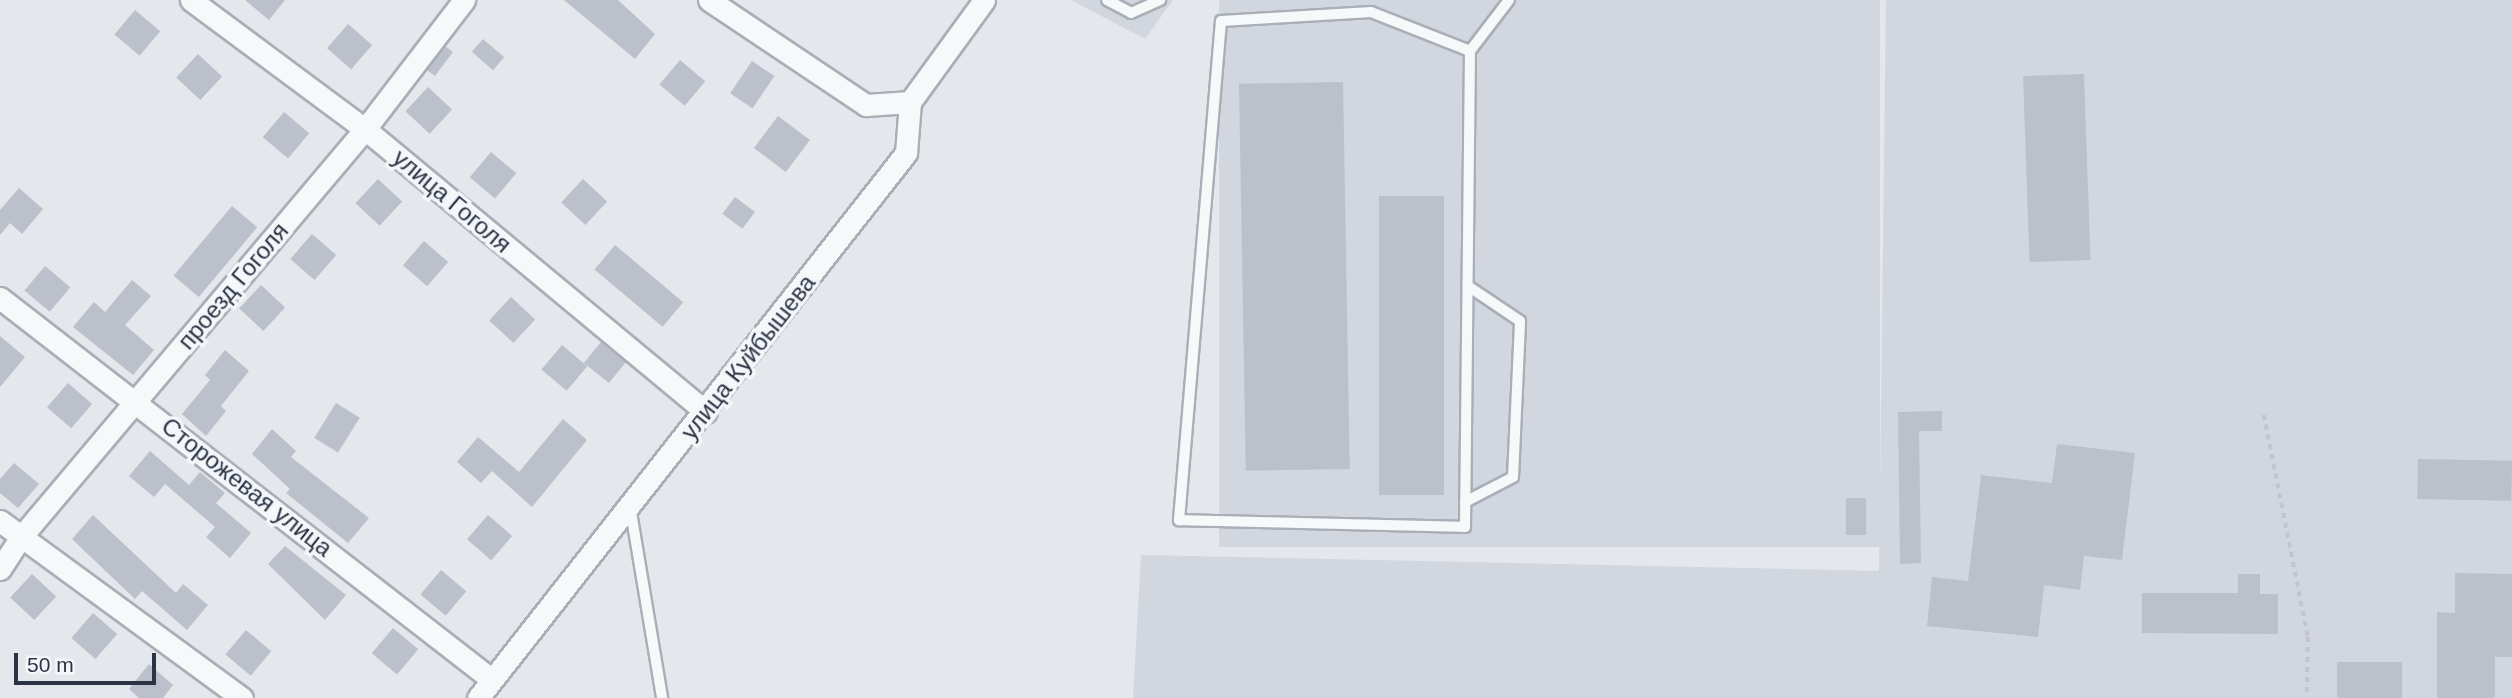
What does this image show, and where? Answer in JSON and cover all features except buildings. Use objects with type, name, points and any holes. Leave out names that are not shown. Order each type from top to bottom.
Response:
[{"type":"street","name":"улица Гоголя","points":[[191,0],[365,129],[706,412]]},
{"type":"street","name":"проезд Гоголя","points":[[0,569],[22,537],[365,129],[464,0]]},
{"type":"street","points":[[709,0],[866,105],[910,102],[984,0]]},
{"type":"street","name":"улица Куйбышева","points":[[478,698],[491,678],[706,412],[906,153],[910,102]]},
{"type":"street","name":"Сторожевая улица","points":[[0,298],[137,401],[491,678]]},
{"type":"street","points":[[0,521],[242,698]]},
{"type":"lane","points":[[1107,0],[1131,13],[1160,0]]},
{"type":"lane","points":[[1471,51],[1371,12],[1222,21],[1179,520],[1465,527],[1471,51],[1509,0]]},
{"type":"lane","points":[[1465,502],[1513,477],[1520,321],[1468,286]]},
{"type":"lane","points":[[630,506],[662,698]]},
{"type":"path","points":[[2264,415],[2308,637],[2307,698]]},
{"type":"shaded area","points":[[1071,0],[1173,0],[1145,39]]},
{"type":"shaded area","points":[[1219,0],[1880,0],[1880,547],[1219,547]]},
{"type":"shaded area","points":[[1886,0],[2512,0],[2512,698],[1133,698],[1141,555],[1879,571]]}]
